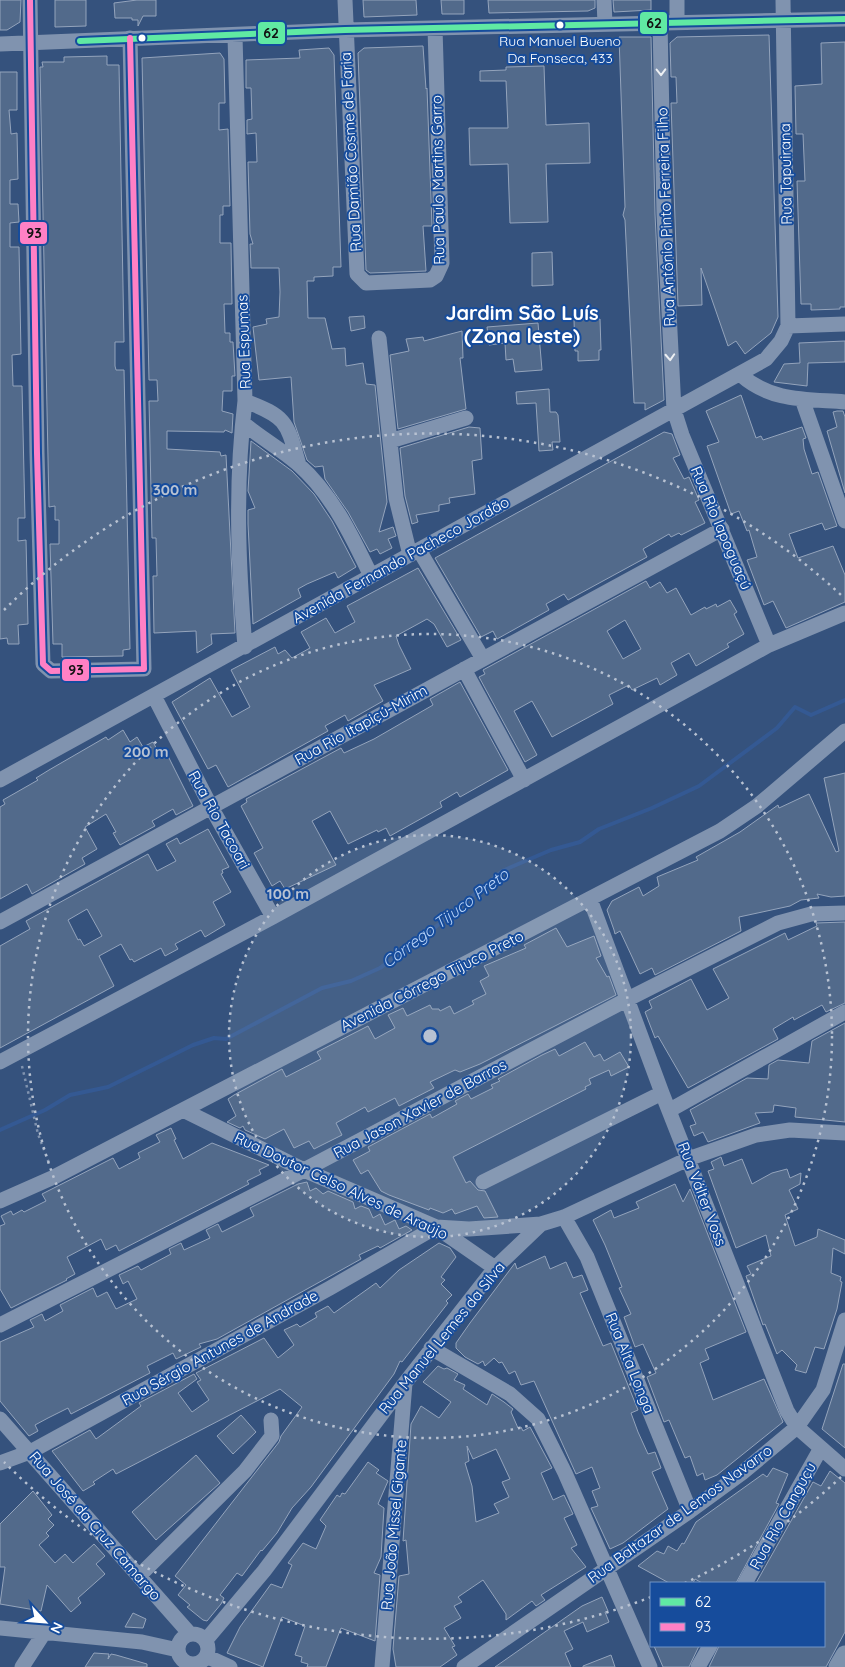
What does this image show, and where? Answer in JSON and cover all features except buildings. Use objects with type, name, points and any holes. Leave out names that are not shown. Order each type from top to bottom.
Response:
[{"type":"main road","points":[[838,1667],[845,1655]]},
{"type":"street","points":[[30,0],[36,395],[43,664],[51,671],[144,669],[130,38]]},
{"type":"street","name":"Rua Damião Cosme de Faria","points":[[345,0],[358,274]]},
{"type":"street","points":[[604,0],[604,24]]},
{"type":"street","points":[[677,0],[677,23]]},
{"type":"street","name":"Rua Tapuirana","points":[[783,0],[788,326]]},
{"type":"street","points":[[0,44],[130,38],[235,36],[345,30],[845,20]]},
{"type":"street","name":"Rua Antônio Pinto Ferreira Filho","points":[[660,23],[664,214],[674,410]]},
{"type":"street","name":"Rua Paulo Martins Garro","points":[[358,274],[366,283],[430,280],[440,270],[442,264],[435,28]]},
{"type":"street","name":"Rua Espumas","points":[[235,36],[246,400],[239,458],[239,567],[245,647]]},
{"type":"street","points":[[788,326],[845,324]]},
{"type":"street","name":"Avenida Fernando Pacheco Jordão","points":[[0,780],[245,647],[414,552],[741,375],[766,359],[780,341],[788,326]]},
{"type":"street","points":[[379,338],[396,498],[414,552],[483,659]]},
{"type":"street","points":[[741,375],[755,387],[768,393],[802,399],[845,402]]},
{"type":"street","points":[[802,399],[845,521]]},
{"type":"street","points":[[246,400],[278,415],[292,439],[299,465]]},
{"type":"street","name":"Rua Rio Iapoguaçú","points":[[674,410],[682,436],[769,645]]},
{"type":"street","points":[[390,441],[466,418]]},
{"type":"street","points":[[243,423],[299,465],[321,490],[340,516],[371,576]]},
{"type":"street","name":"Rua Rio Itapiçú-Mirim","points":[[0,922],[722,529]]},
{"type":"street","points":[[0,1062],[273,917],[769,645],[845,613]]},
{"type":"street","points":[[464,669],[524,780]]},
{"type":"street","name":"Rua Rio Tacoari","points":[[154,696],[211,807],[273,917]]},
{"type":"street","name":"Avenida Córrego Tijuco Preto","points":[[0,1201],[54,1176],[183,1110],[720,831],[757,806],[845,732]]},
{"type":"street","name":"Rua Válter Voss","points":[[590,899],[662,1093],[787,1411],[797,1427],[845,1469]]},
{"type":"street","name":"Rua Jason Xavier de Barros","points":[[0,1326],[304,1170],[628,999],[778,923],[811,914],[845,913]]},
{"type":"street","points":[[670,1110],[845,1012]]},
{"type":"street","points":[[483,1182],[662,1093]]},
{"type":"street","name":"Rua Doutor Celso Alves de Araújo","points":[[183,1110],[304,1170],[436,1227],[495,1268]]},
{"type":"street","name":"Rua Manuel Lemes da Silva","points":[[206,1640],[264,1571],[431,1348],[495,1268],[540,1224],[564,1217],[688,1159],[756,1135],[790,1130],[845,1133]]},
{"type":"street","name":"Rua Alta Longa","points":[[564,1217],[587,1257],[690,1511]]},
{"type":"street","points":[[436,1227],[506,1228],[540,1224]]},
{"type":"street","name":"Rua Sérgio Antunes de Andrade","points":[[0,1463],[30,1452],[330,1288],[436,1227]]},
{"type":"street","name":"Rua Baltazar de Lemos Navarro","points":[[464,1667],[690,1511],[742,1473],[797,1427],[823,1390],[845,1320]]},
{"type":"street","points":[[431,1348],[510,1394],[538,1419],[565,1473],[650,1667]]},
{"type":"street","name":"Rua João Missel Gigante","points":[[382,1667],[405,1383]]},
{"type":"street","name":"Rua José da Cruz Camargo","points":[[0,1420],[190,1634]]},
{"type":"street","points":[[139,1576],[245,1471],[272,1436],[271,1420]]},
{"type":"street","name":"Rua Rio Canguçu","points":[[746,1582],[821,1448]]},
{"type":"street","points":[[0,1628],[142,1642],[180,1659],[196,1664],[206,1656],[208,1649],[206,1640],[199,1634],[190,1634],[182,1638],[180,1659]]},
{"type":"street","points":[[22,1667],[44,1633]]},
{"type":"street","points":[[698,1667],[709,1647]]},
{"type":"street","points":[[206,1656],[230,1667]]},
{"type":"path","points":[[19,1051],[38,1134],[54,1176]]},
{"type":"waterway","name":"Córrego Tijuco Preto","points":[[0,1130],[45,1110],[70,1095],[108,1087],[193,1045],[214,1038],[226,1039],[322,988],[351,981],[380,968],[426,935],[502,871],[551,850],[580,842],[599,829],[652,808],[699,786],[777,728],[795,707],[811,715],[845,700]]},
{"type":"transit line","name":"93","points":[[30,0],[37,453],[43,664],[51,671],[144,669],[130,38]]},
{"type":"transit line","name":"62","points":[[80,41],[345,30],[845,19]]},
{"type":"place","name":"Rua Manuel Bueno Da Fonseca, 433","points":[[560,25]]},
{"type":"district","name":"Jardim São Luís (Zona leste)","points":[[522,324]]}]
